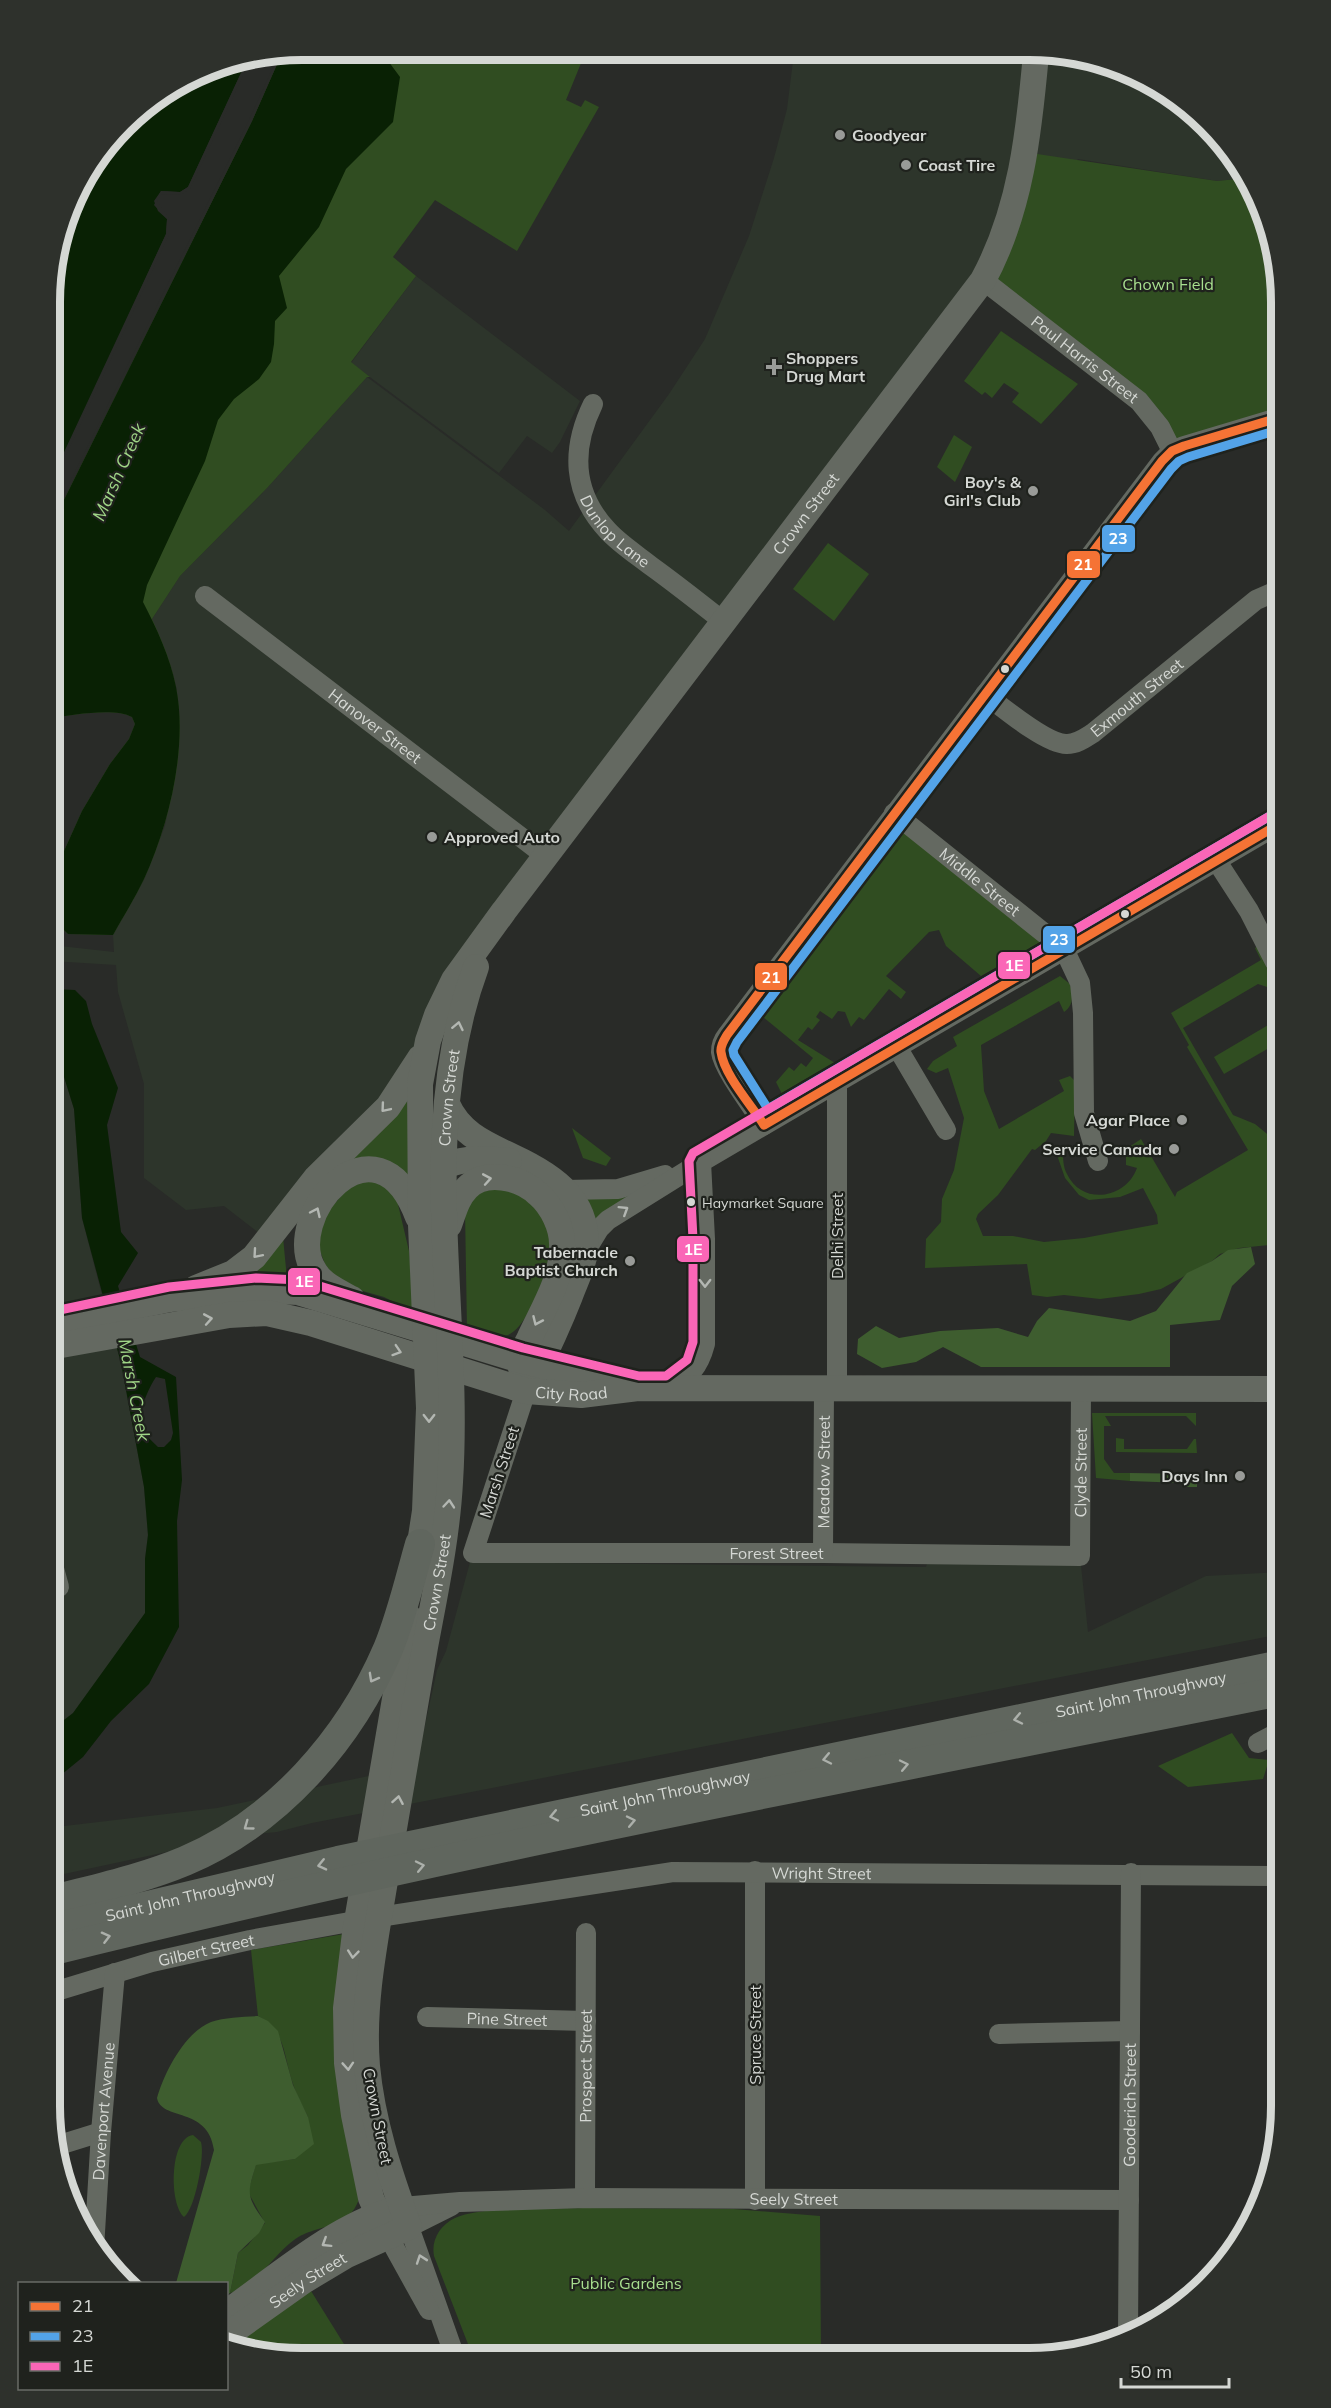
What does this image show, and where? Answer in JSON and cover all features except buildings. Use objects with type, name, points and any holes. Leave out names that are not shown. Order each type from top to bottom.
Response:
[{"type":"highway","points":[[60,1898],[164,1869],[187,1860],[237,1834],[291,1791],[340,1732],[373,1678],[396,1626],[420,1544]]},
{"type":"highway","name":"Saint John Throughway","points":[[60,1927],[349,1859],[1271,1667]]},
{"type":"highway","name":"Saint John Throughway","points":[[60,1949],[232,1907],[566,1835],[921,1761],[1271,1693]]},
{"type":"main road","name":"Crown Street","points":[[394,2221],[388,2169],[372,2104],[356,2005],[357,1922],[426,1501],[429,1417],[421,1225],[420,1084],[428,1041],[437,1014],[454,980],[983,280],[1005,234],[1014,204],[1029,128],[1035,60]]},
{"type":"main road","name":"Crown Street","points":[[356,2005],[396,1809],[448,1511],[452,1421],[445,1251],[447,1104],[449,1077],[465,995],[488,934]]},
{"type":"main road","points":[[170,1299],[243,1268],[255,1257],[304,1193],[332,1161],[388,1107],[412,1072],[428,1041]]},
{"type":"main road","points":[[447,1104],[451,1114],[469,1134],[559,1183],[579,1210],[584,1224],[585,1252],[563,1314],[529,1363]]},
{"type":"main road","points":[[420,1178],[445,1164],[467,1158],[524,1162]]},
{"type":"main road","points":[[400,1323],[339,1292],[315,1272],[309,1256],[308,1240],[311,1224],[327,1192],[339,1179],[369,1168],[382,1171],[404,1189],[421,1225]]},
{"type":"main road","points":[[445,1251],[457,1200],[467,1188],[487,1177],[503,1178],[537,1192],[550,1208],[558,1225],[562,1244],[561,1263],[529,1363],[526,1390]]},
{"type":"main road","points":[[304,1193],[294,1219],[291,1235],[298,1292],[310,1323]]},
{"type":"main road","name":"City Road","points":[[147,1317],[170,1299],[256,1290],[298,1292],[529,1363],[638,1388]]},
{"type":"main road","name":"City Road","points":[[147,1317],[251,1313],[278,1315],[526,1390],[581,1395],[638,1388]]},
{"type":"main road","points":[[60,1324],[94,1326],[147,1317]]},
{"type":"main road","points":[[60,1342],[94,1326]]},
{"type":"main road","points":[[638,1388],[1271,1389]]},
{"type":"main road","name":"Seely Street","points":[[228,2312],[313,2251],[394,2221]]},
{"type":"main road","name":"Seely Street","points":[[228,2335],[394,2221]]},
{"type":"street","name":"Paul Harris Street","points":[[983,280],[1139,401],[1160,428],[1173,451]]},
{"type":"street","name":"Dunlop Lane","points":[[592,404],[582,429],[578,451],[578,465],[589,505],[610,533],[724,622]]},
{"type":"street","points":[[764,1125],[725,1065],[721,1052],[723,1040],[1162,461],[1173,451],[1202,439],[1271,420]]},
{"type":"street","name":"Exmouth Street","points":[[985,694],[1050,740],[1063,744],[1076,742],[1093,733],[1250,604],[1271,592]]},
{"type":"street","name":"Hanover Street","points":[[206,596],[547,857]]},
{"type":"street","name":"Middle Street","points":[[894,813],[1064,949]]},
{"type":"street","points":[[585,1252],[599,1229],[608,1220],[701,1162],[1271,829]]},
{"type":"street","points":[[1216,860],[1249,911],[1271,954]]},
{"type":"street","points":[[1064,949],[1080,983],[1083,1013],[1084,1113],[1098,1161]]},
{"type":"street","points":[[897,1047],[946,1130]]},
{"type":"street","name":"Delhi Street","points":[[830,1389],[837,1082]]},
{"type":"street","points":[[564,1190],[618,1189],[701,1162]]},
{"type":"street","points":[[669,1388],[690,1375],[701,1358],[705,1344],[705,1239],[701,1162]]},
{"type":"street","name":"Meadow Street","points":[[823,1553],[830,1389]]},
{"type":"street","name":"Clyde Street","points":[[1080,1556],[1081,1389]]},
{"type":"street","name":"Marsh Street","points":[[473,1553],[526,1390]]},
{"type":"street","name":"Forest Street","points":[[473,1553],[1080,1556]]},
{"type":"street","points":[[1258,1743],[1271,1736]]},
{"type":"street","name":"Spruce Street","points":[[755,1871],[755,2200]]},
{"type":"street","name":"Wright Street","points":[[366,1919],[673,1872],[1131,1873],[1271,1876]]},
{"type":"street","name":"Gooderich Street","points":[[1128,2327],[1131,1873]]},
{"type":"street","name":"Gilbert Street","points":[[60,1990],[216,1947],[366,1919]]},
{"type":"street","name":"Prospect Street","points":[[585,2198],[586,1933]]},
{"type":"street","name":"Davenport Avenue","points":[[95,2231],[115,1973]]},
{"type":"street","name":"Pine Street","points":[[427,2017],[586,2020]]},
{"type":"street","points":[[999,2034],[1130,2031]]},
{"type":"street","points":[[63,2144],[101,2132]]},
{"type":"street","name":"Seely Street","points":[[394,2221],[459,2202],[585,2198],[1129,2200]]},
{"type":"street","points":[[394,2221],[451,2348]]},
{"type":"shaded area","points":[[793,60],[1060,62],[1107,73],[1150,92],[1200,131],[1238,179],[1217,181],[1078,159],[1005,234],[541,864],[428,1041],[268,1240],[224,1206],[186,1210],[144,1178],[144,1084],[118,992],[116,965],[60,962],[60,946],[114,952],[113,935],[144,880],[165,826],[177,759],[177,690],[172,670],[152,619],[180,576],[268,487],[367,377],[545,510],[569,531],[669,394],[705,339],[749,236],[787,109]]},
{"type":"shaded area","points":[[416,276],[580,401],[560,442],[552,453],[527,436],[499,473],[351,363]]},
{"type":"shaded area","points":[[60,1064],[74,1109],[82,1218],[106,1311],[60,1322]]},
{"type":"shaded area","points":[[1251,1247],[1255,1264],[1232,1286],[1220,1320],[1170,1325],[1170,1367],[981,1367],[943,1347],[916,1362],[882,1368],[857,1354],[858,1339],[876,1326],[899,1338],[940,1331],[998,1328],[1028,1337],[1037,1321],[1049,1308],[1130,1321],[1156,1311],[1187,1273],[1228,1250]]},
{"type":"shaded area","points":[[113,1335],[121,1363],[144,1487],[148,1535],[145,1559],[146,1613],[73,1713],[60,1723],[60,1345]]},
{"type":"shaded area","points":[[1130,1473],[1197,1474],[1197,1487],[1186,1487],[1183,1483],[1130,1481]]},
{"type":"shaded area","points":[[930,1554],[1080,1556],[1088,1632],[1206,1576],[1271,1573],[1271,1636],[312,1823],[277,1832],[246,1835],[60,1875],[60,1827],[217,1808],[416,1766],[437,1670],[446,1651],[470,1562],[926,1567]]},
{"type":"shaded area","points":[[258,2016],[268,2021],[278,2031],[293,2085],[308,2117],[314,2144],[295,2159],[256,2165],[250,2195],[254,2206],[265,2222],[259,2233],[238,2253],[228,2294],[228,2282],[176,2282],[214,2150],[210,2136],[203,2127],[194,2120],[167,2110],[160,2105],[157,2098],[170,2066],[184,2044],[202,2027],[211,2022]]},
{"type":"green space","points":[[302,60],[582,60],[566,100],[581,107],[585,100],[599,107],[517,251],[435,200],[393,257],[416,276],[351,362],[370,377],[367,377],[268,487],[180,576],[152,619],[172,670],[179,711],[178,761],[168,811],[144,879],[113,935],[68,934],[60,926],[60,860],[82,811],[110,764],[129,739],[135,724],[132,717],[115,713],[60,717],[60,508],[252,121],[278,62]]},
{"type":"green space","points":[[962,60],[984,60],[983,62]]},
{"type":"green space","name":"Chown Field","points":[[1024,152],[1217,181],[1238,179],[1258,224],[1269,271],[1271,420],[1184,446],[983,280]]},
{"type":"green space","points":[[1001,331],[1078,384],[1041,424],[1012,402],[1019,393],[1004,383],[992,398],[985,392],[982,395],[964,381]]},
{"type":"green space","points":[[954,435],[972,447],[955,482],[937,467]]},
{"type":"green space","points":[[828,543],[869,574],[834,621],[793,589]]},
{"type":"green space","points":[[905,829],[1046,939],[981,976],[946,946],[939,930],[929,932],[886,976],[906,992],[901,999],[889,989],[864,1020],[859,1017],[851,1027],[845,1012],[838,1011],[832,1019],[820,1011],[816,1017],[820,1020],[812,1030],[808,1027],[798,1040],[835,1063],[782,1094],[776,1082],[789,1067],[794,1071],[801,1063],[806,1067],[813,1058],[763,1017]]},
{"type":"green space","points":[[1259,945],[1271,966],[1271,985],[1267,987],[1258,984],[1183,1028],[1233,1115],[1255,1124],[1271,1137],[1271,1245],[1239,1248],[1220,1254],[1212,1261],[1161,1289],[1100,1299],[1064,1295],[1047,1297],[1032,1295],[1027,1264],[925,1268],[926,1239],[941,1222],[942,1199],[954,1170],[964,1118],[948,1068],[936,1073],[927,1069],[933,1061],[957,1046],[953,1037],[1060,976],[1070,984],[1072,1000],[1064,1012],[1059,1001],[981,1045],[984,1091],[999,1129],[1064,1091],[1059,1080],[1070,1076],[1075,1081],[1074,1136],[1051,1133],[1046,1141],[1035,1150],[1032,1149],[998,1195],[978,1214],[976,1219],[983,1236],[1013,1236],[1044,1242],[1084,1238],[1158,1224],[1157,1215],[1143,1188],[1120,1197],[1089,1200],[1079,1195],[1065,1178],[1057,1155],[1063,1151],[1063,1163],[1074,1184],[1083,1191],[1104,1195],[1124,1187],[1131,1178],[1137,1168],[1126,1165],[1126,1149],[1141,1139],[1175,1197],[1177,1192],[1248,1150],[1187,1047],[1189,1045],[1171,1013],[1261,960],[1255,948]]},
{"type":"green space","points":[[1271,1023],[1271,1047],[1224,1074],[1214,1057]]},
{"type":"green space","points":[[407,1092],[410,1178],[348,1163]]},
{"type":"green space","points":[[572,1128],[611,1158],[606,1166],[583,1158]]},
{"type":"green space","points":[[380,1181],[397,1200],[409,1251],[415,1313],[384,1297],[352,1288],[328,1272],[317,1243],[327,1212],[353,1183]]},
{"type":"green space","points":[[640,1186],[594,1227],[585,1192]]},
{"type":"green space","points":[[504,1187],[527,1197],[537,1206],[549,1234],[550,1245],[542,1281],[531,1309],[516,1330],[498,1337],[467,1329],[465,1211],[476,1193]]},
{"type":"green space","points":[[283,1237],[287,1279],[246,1277]]},
{"type":"green space","points":[[1092,1413],[1196,1413],[1196,1426],[1186,1416],[1105,1416],[1111,1426],[1104,1426],[1104,1459],[1114,1473],[1130,1473],[1130,1481],[1096,1478]]},
{"type":"green space","points":[[1116,1438],[1124,1439],[1124,1449],[1187,1449],[1196,1439],[1197,1453],[1116,1452]]},
{"type":"green space","points":[[1232,1733],[1249,1758],[1269,1760],[1263,1779],[1188,1787],[1158,1766]]},
{"type":"green space","points":[[344,1934],[360,2195],[356,2207],[342,2221],[304,2234],[294,2240],[249,2284],[230,2293],[238,2253],[248,2245],[265,2223],[248,2192],[256,2164],[295,2159],[308,2117],[294,2086],[279,2036],[267,2022],[258,2016],[251,1950]]},
{"type":"green space","points":[[193,2135],[201,2142],[202,2158],[192,2204],[184,2217],[176,2200],[174,2173],[179,2147],[185,2139]]},
{"type":"green space","name":"Public Gardens","points":[[518,2209],[734,2209],[820,2216],[821,2348],[470,2348],[434,2256],[435,2239],[445,2225],[466,2214]]},
{"type":"green space","points":[[311,2291],[346,2348],[271,2346],[239,2340]]},
{"type":"water","name":"Marsh Creek","points":[[387,60],[400,77],[393,122],[346,169],[319,227],[279,276],[287,308],[275,321],[271,362],[259,379],[234,399],[218,420],[205,461],[147,585],[143,602],[158,633],[176,687],[180,735],[174,785],[153,858],[113,935],[68,934],[60,926],[60,860],[82,811],[110,764],[129,739],[135,724],[132,717],[115,713],[60,717],[60,508],[252,121],[278,62]]},
{"type":"water","points":[[244,67],[188,187],[180,192],[161,191],[154,205],[167,219],[166,234],[60,461],[62,271],[68,240],[78,210],[92,181],[110,155],[143,120],[181,92],[210,78]]},
{"type":"water","name":"Marsh Creek","points":[[60,989],[75,990],[86,1001],[92,1024],[118,1088],[107,1125],[121,1232],[138,1253],[118,1286],[140,1357],[176,1377],[182,1480],[177,1521],[179,1627],[149,1684],[111,1721],[83,1757],[60,1776],[60,1723],[73,1713],[145,1613],[145,1559],[148,1535],[144,1487],[121,1363],[82,1218],[74,1109],[60,1064]],"holes":[[[156,1377],[165,1379],[173,1433],[171,1440],[164,1447],[158,1447],[142,1428],[142,1408]]]},
{"type":"pier","points":[[276,62],[278,62],[252,121],[60,506],[60,502],[249,120]]},
{"type":"pier","points":[[244,67],[247,67],[190,189],[181,195],[162,194],[157,201],[169,218],[169,235],[60,468],[60,464],[166,234],[167,219],[158,211],[154,201],[161,191],[180,192],[188,187]]},
{"type":"transit line","name":"21","points":[[1271,420],[1184,446],[1172,451],[1162,461],[727,1035],[722,1043],[723,1061],[739,1090],[764,1125],[1271,829]]},
{"type":"transit line","name":"23","points":[[1271,432],[1188,457],[1179,461],[1171,469],[737,1042],[733,1050],[734,1055],[768,1109],[1271,815]]},
{"type":"transit line","name":"1E","points":[[60,1310],[169,1287],[256,1278],[300,1280],[523,1348],[639,1376],[666,1376],[687,1360],[693,1342],[693,1239],[689,1161],[693,1153],[1271,815]]},
{"type":"place","name":"Goodyear","points":[[840,135]]},
{"type":"place","name":"Coast Tire","points":[[906,165]]},
{"type":"place","name":"Shoppers Drug Mart","points":[[774,367]]},
{"type":"place","name":"Boy's & Girl's Club","points":[[1033,491]]},
{"type":"place","name":"Approved Auto","points":[[432,837]]},
{"type":"place","name":"Agar Place","points":[[1182,1120]]},
{"type":"place","name":"Service Canada","points":[[1174,1149]]},
{"type":"place","name":"Haymarket Square","points":[[691,1202]]},
{"type":"place","name":"Tabernacle Baptist Church","points":[[630,1261]]},
{"type":"place","name":"Days Inn","points":[[1240,1476]]}]
